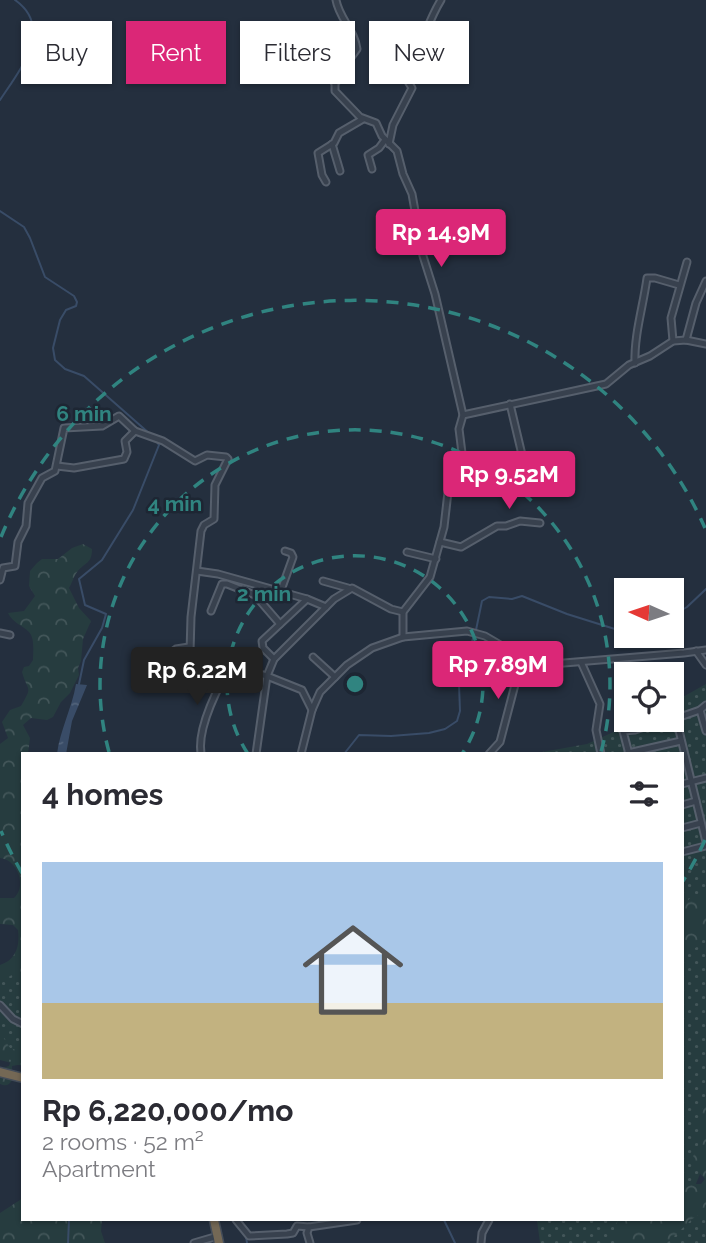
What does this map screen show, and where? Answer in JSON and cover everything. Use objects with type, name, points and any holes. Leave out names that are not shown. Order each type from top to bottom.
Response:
[{"type":"highway","points":[[0,1073],[21,1078]]},
{"type":"highway","points":[[214,1221],[218,1239]]},
{"type":"street","points":[[336,0],[345,21]]},
{"type":"street","points":[[372,169],[368,155],[387,142],[412,88],[404,75],[422,45],[427,24],[441,0]]},
{"type":"street","points":[[335,84],[338,95],[363,119],[374,121],[399,155],[403,174],[414,200],[423,256],[435,293],[463,415],[459,429],[463,461],[448,492],[436,559],[425,584],[403,612],[402,637]]},
{"type":"street","points":[[327,182],[322,175],[317,155],[319,150],[332,144],[339,133],[363,119]]},
{"type":"street","points":[[332,144],[340,171]]},
{"type":"street","points":[[673,341],[671,318],[687,262]]},
{"type":"street","points":[[635,363],[635,340],[647,278],[679,285]]},
{"type":"street","points":[[686,340],[696,303],[706,281]]},
{"type":"street","points":[[463,415],[606,384],[673,341],[686,340],[706,344]]},
{"type":"street","points":[[510,404],[523,459]]},
{"type":"street","points":[[0,580],[3,568],[15,566],[18,542],[26,526],[28,503],[42,478],[53,473],[57,466],[64,428],[102,426],[118,415],[135,431],[163,441],[195,461],[207,455],[228,459],[215,485],[215,516],[203,527],[189,647],[193,656],[267,676],[302,690],[312,710]]},
{"type":"street","points":[[57,466],[74,468],[124,459],[127,452],[125,441],[135,431]]},
{"type":"street","points":[[440,542],[461,547],[497,526],[520,522],[540,523]]},
{"type":"street","points":[[280,593],[293,559],[291,553],[285,551]]},
{"type":"street","points":[[407,552],[436,559]]},
{"type":"street","points":[[197,571],[218,574],[326,607]]},
{"type":"street","points":[[323,580],[348,589],[356,589],[391,609],[403,612]]},
{"type":"street","points":[[211,611],[220,587],[227,584],[255,595],[280,624]]},
{"type":"street","points":[[256,752],[267,676],[274,659],[348,589]]},
{"type":"street","points":[[274,659],[261,644],[263,639],[307,599]]},
{"type":"street","points":[[302,752],[312,710],[320,692],[372,648],[402,637],[474,632],[522,658],[540,664],[701,650],[705,664]]},
{"type":"street","points":[[0,633],[10,635]]},
{"type":"street","points":[[153,666],[176,649],[189,647]]},
{"type":"street","points":[[313,657],[335,677]]},
{"type":"street","points":[[491,752],[500,742],[522,658]]},
{"type":"street","points":[[581,662],[600,704],[596,730],[601,752]]},
{"type":"street","points":[[201,752],[203,731],[218,687],[230,666]]},
{"type":"street","points":[[684,715],[706,705]]},
{"type":"street","points":[[700,710],[706,731]]},
{"type":"street","points":[[623,732],[629,752]]},
{"type":"street","points":[[677,732],[683,752]]},
{"type":"street","points":[[633,752],[681,741]]},
{"type":"street","points":[[684,762],[706,844],[684,851]]},
{"type":"street","points":[[684,784],[706,778]]},
{"type":"street","points":[[684,804],[696,801]]},
{"type":"street","points":[[684,827],[701,822]]},
{"type":"street","points":[[0,1005],[13,1019],[21,1023]]},
{"type":"street","points":[[237,1221],[246,1235],[293,1233]]},
{"type":"street","points":[[295,1242],[293,1233],[297,1226],[309,1227],[350,1221]]},
{"type":"street","points":[[481,1243],[482,1233],[488,1221]]},
{"type":"street","points":[[309,1227],[307,1233],[310,1243]]},
{"type":"street","points":[[194,1243],[218,1239]]},
{"type":"green space","points":[[83,544],[92,549],[91,558],[77,572],[69,588],[79,608],[91,621],[83,639],[79,675],[70,693],[61,702],[53,717],[47,720],[31,718],[23,725],[30,738],[28,752],[21,752],[21,973],[13,974],[0,983],[0,965],[13,956],[17,947],[18,930],[13,925],[0,924],[0,898],[14,898],[20,887],[16,868],[12,863],[0,858],[0,744],[8,738],[2,722],[10,710],[21,706],[27,695],[28,689],[22,672],[33,660],[31,635],[8,613],[24,611],[35,596],[29,586],[30,571],[37,563],[42,559],[58,559],[72,548]]},
{"type":"green space","points":[[706,684],[706,901],[684,912],[684,752],[542,752],[587,744],[614,732],[684,732],[684,696]]},
{"type":"green space","points":[[706,895],[706,933],[697,947],[684,953],[684,905],[690,898]]},
{"type":"green space","points":[[706,922],[706,1159],[693,1191],[684,1199],[684,935]]},
{"type":"green space","points":[[21,969],[21,1065],[0,1060],[0,978]]},
{"type":"green space","points":[[0,1032],[10,1048],[21,1051],[21,1064],[12,1066],[12,1070],[17,1073],[6,1085],[0,1084],[0,1069],[9,1066],[11,1060],[0,1056]]},
{"type":"green space","points":[[706,1101],[706,1211],[692,1219],[667,1243],[615,1243],[614,1226],[618,1221],[684,1221],[684,1184],[701,1184],[705,1179],[695,1168],[692,1159],[700,1141],[701,1111]]},
{"type":"green space","points":[[706,1194],[706,1243],[540,1243],[537,1221],[684,1221]]},
{"type":"green space","points":[[21,1199],[21,1221],[102,1221],[101,1231],[105,1243],[0,1243],[0,1213]]},
{"type":"water","points":[[76,684],[87,685],[72,721],[66,752],[57,752],[61,736]]},
{"type":"waterway","points":[[0,100],[24,63],[33,36],[27,11],[15,0]]},
{"type":"waterway","points":[[0,211],[24,227],[45,277],[74,296],[77,302],[76,306],[66,310],[60,320],[53,348],[55,360],[65,369],[84,376],[150,434]]},
{"type":"waterway","points":[[79,684],[84,660],[102,628],[106,614],[85,605],[79,579],[102,560],[133,510],[159,445],[156,441]]},
{"type":"waterway","points":[[684,609],[706,589]]},
{"type":"waterway","points":[[476,630],[482,601],[489,597],[512,599],[522,596],[614,629]]},
{"type":"waterway","points":[[346,752],[359,735],[429,733],[445,729],[457,721],[460,711],[459,685],[474,635]]},
{"type":"waterway","points":[[68,1243],[69,1221]]},
{"type":"waterway","points":[[444,1221],[455,1243]]},
{"type":"waterway","points":[[246,1236],[247,1243]]}]
